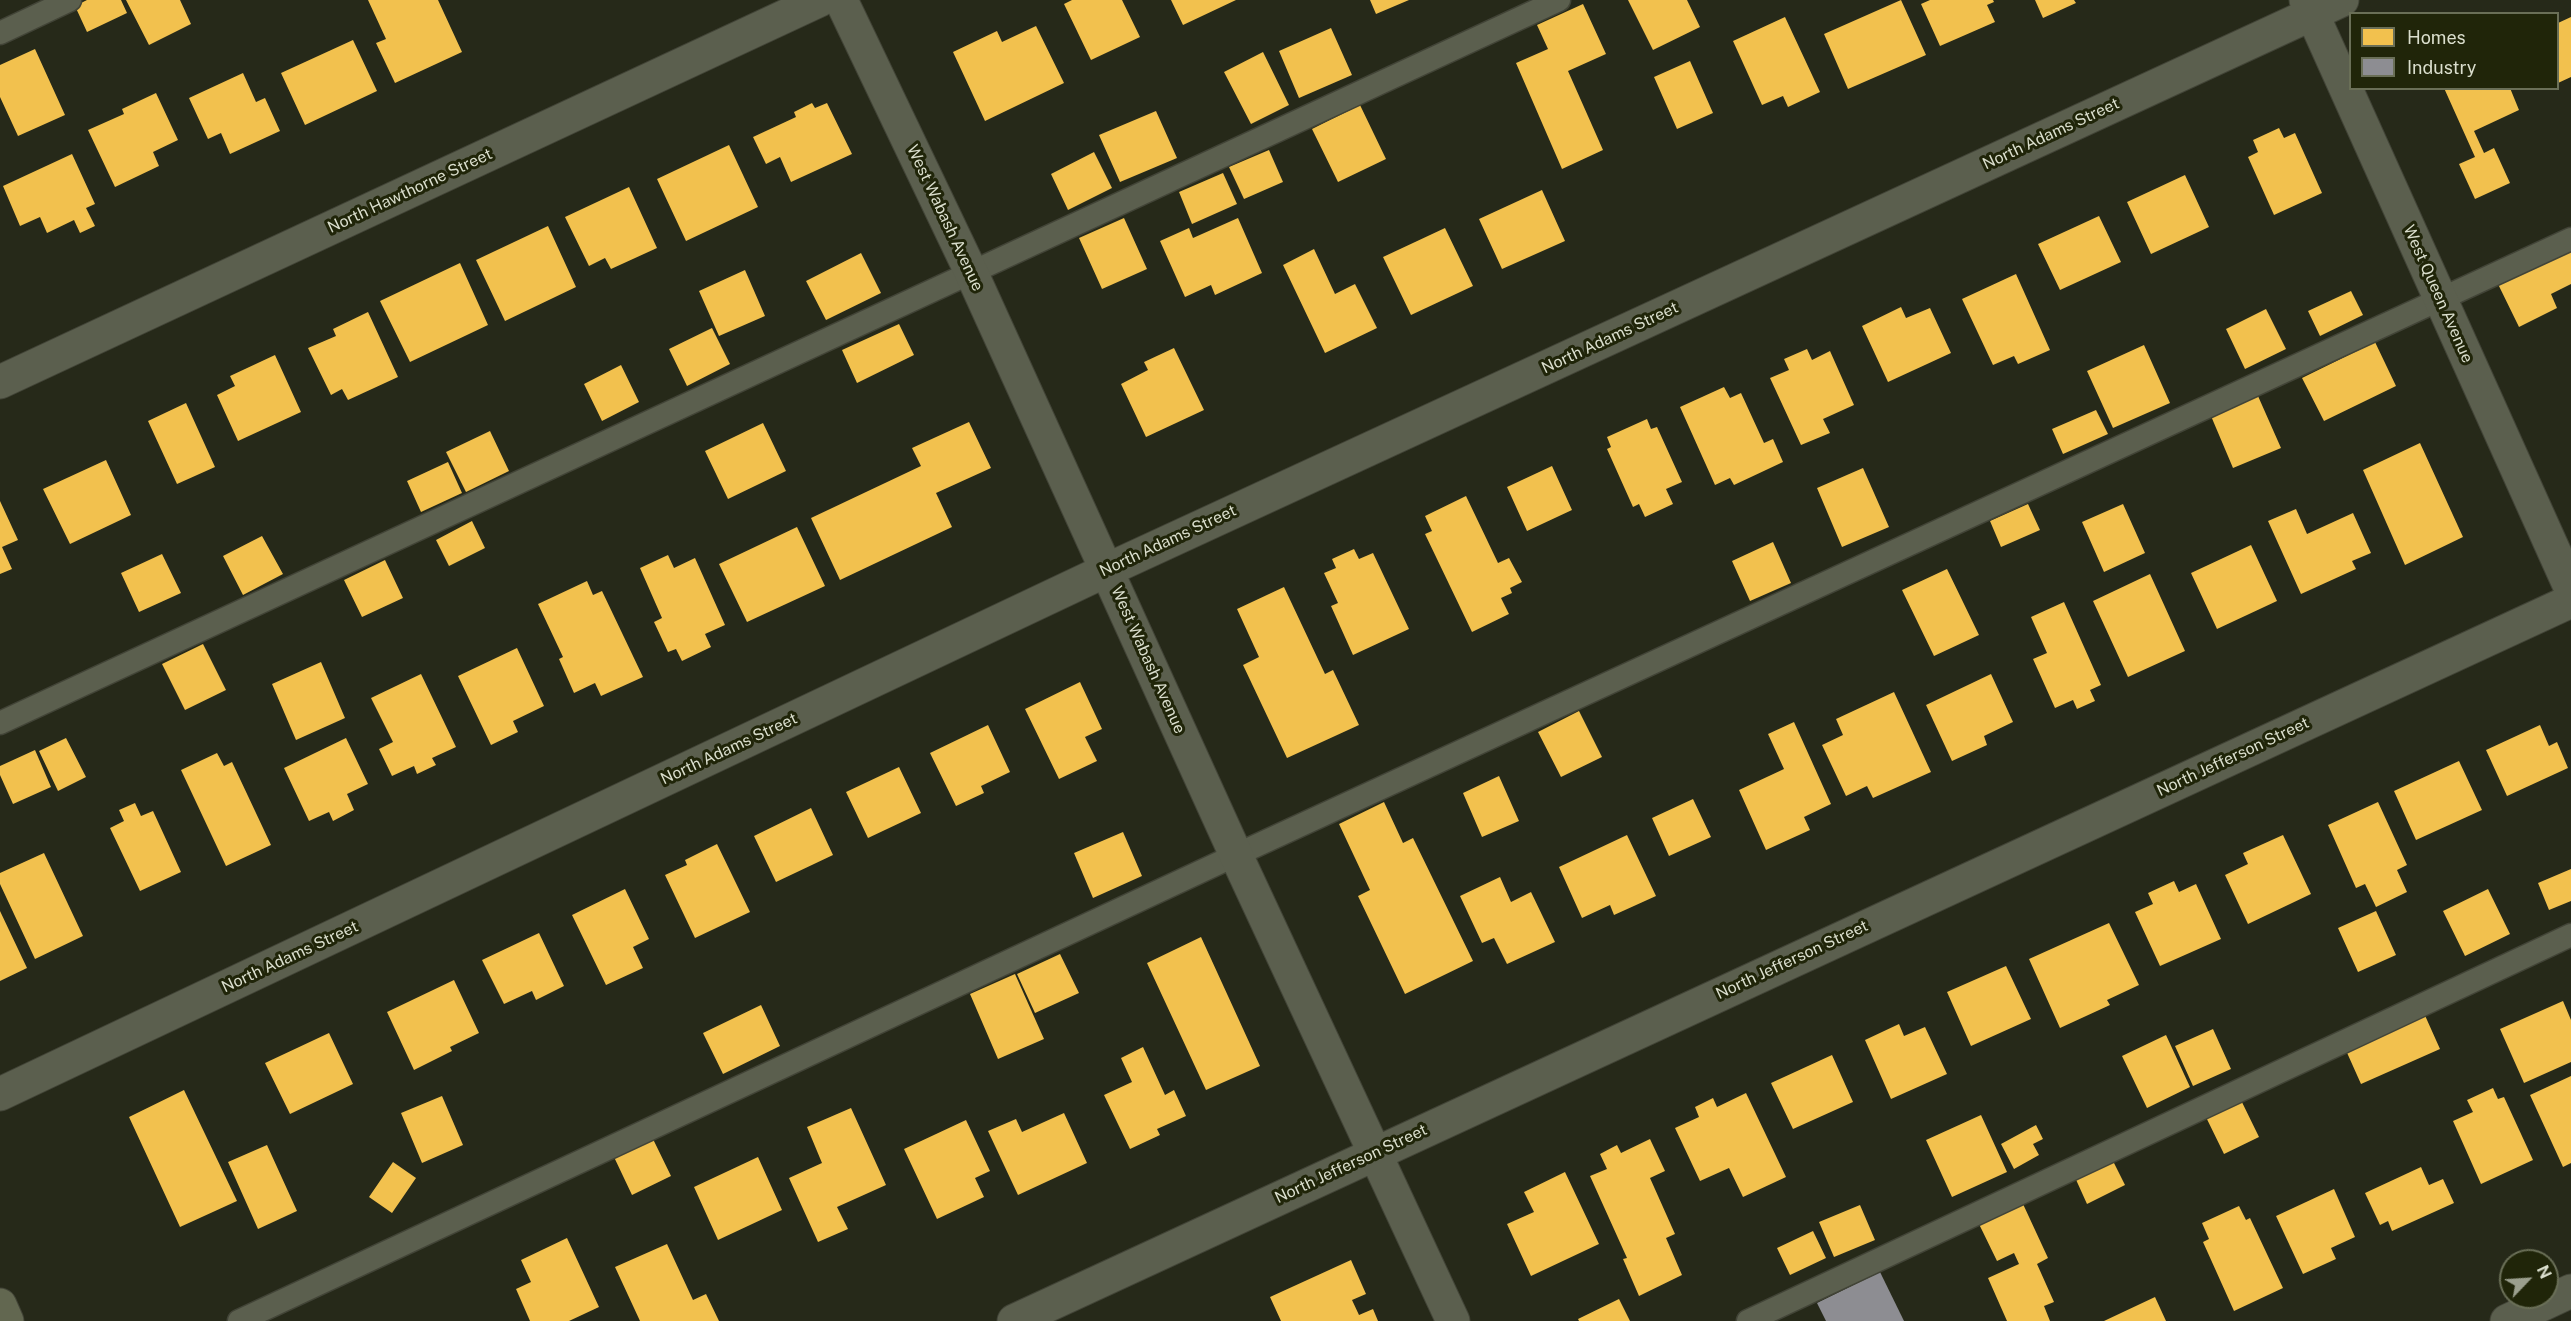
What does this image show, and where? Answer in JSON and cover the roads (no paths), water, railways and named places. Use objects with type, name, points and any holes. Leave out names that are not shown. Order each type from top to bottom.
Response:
[{"type":"main road","points":[[0,1305],[7,1321]]},
{"type":"street","name":"North Hawthorne Street","points":[[0,381],[820,0]]},
{"type":"street","name":"West Wabash Avenue","points":[[842,0],[971,272],[1236,855],[1453,1321]]},
{"type":"street","name":"North Adams Street","points":[[0,1094],[1107,570],[2309,7],[2342,0]]},
{"type":"street","name":"West Queen Avenue","points":[[2309,7],[2571,589]]},
{"type":"street","name":"North Jefferson Street","points":[[1014,1321],[2571,601]]},
{"type":"street","points":[[2507,1321],[2571,1291]]},
{"type":"lane","points":[[0,33],[70,0]]},
{"type":"lane","points":[[0,723],[1559,0]]},
{"type":"lane","points":[[239,1321],[1236,855],[2571,239]]},
{"type":"lane","points":[[1748,1321],[2571,935]]}]
